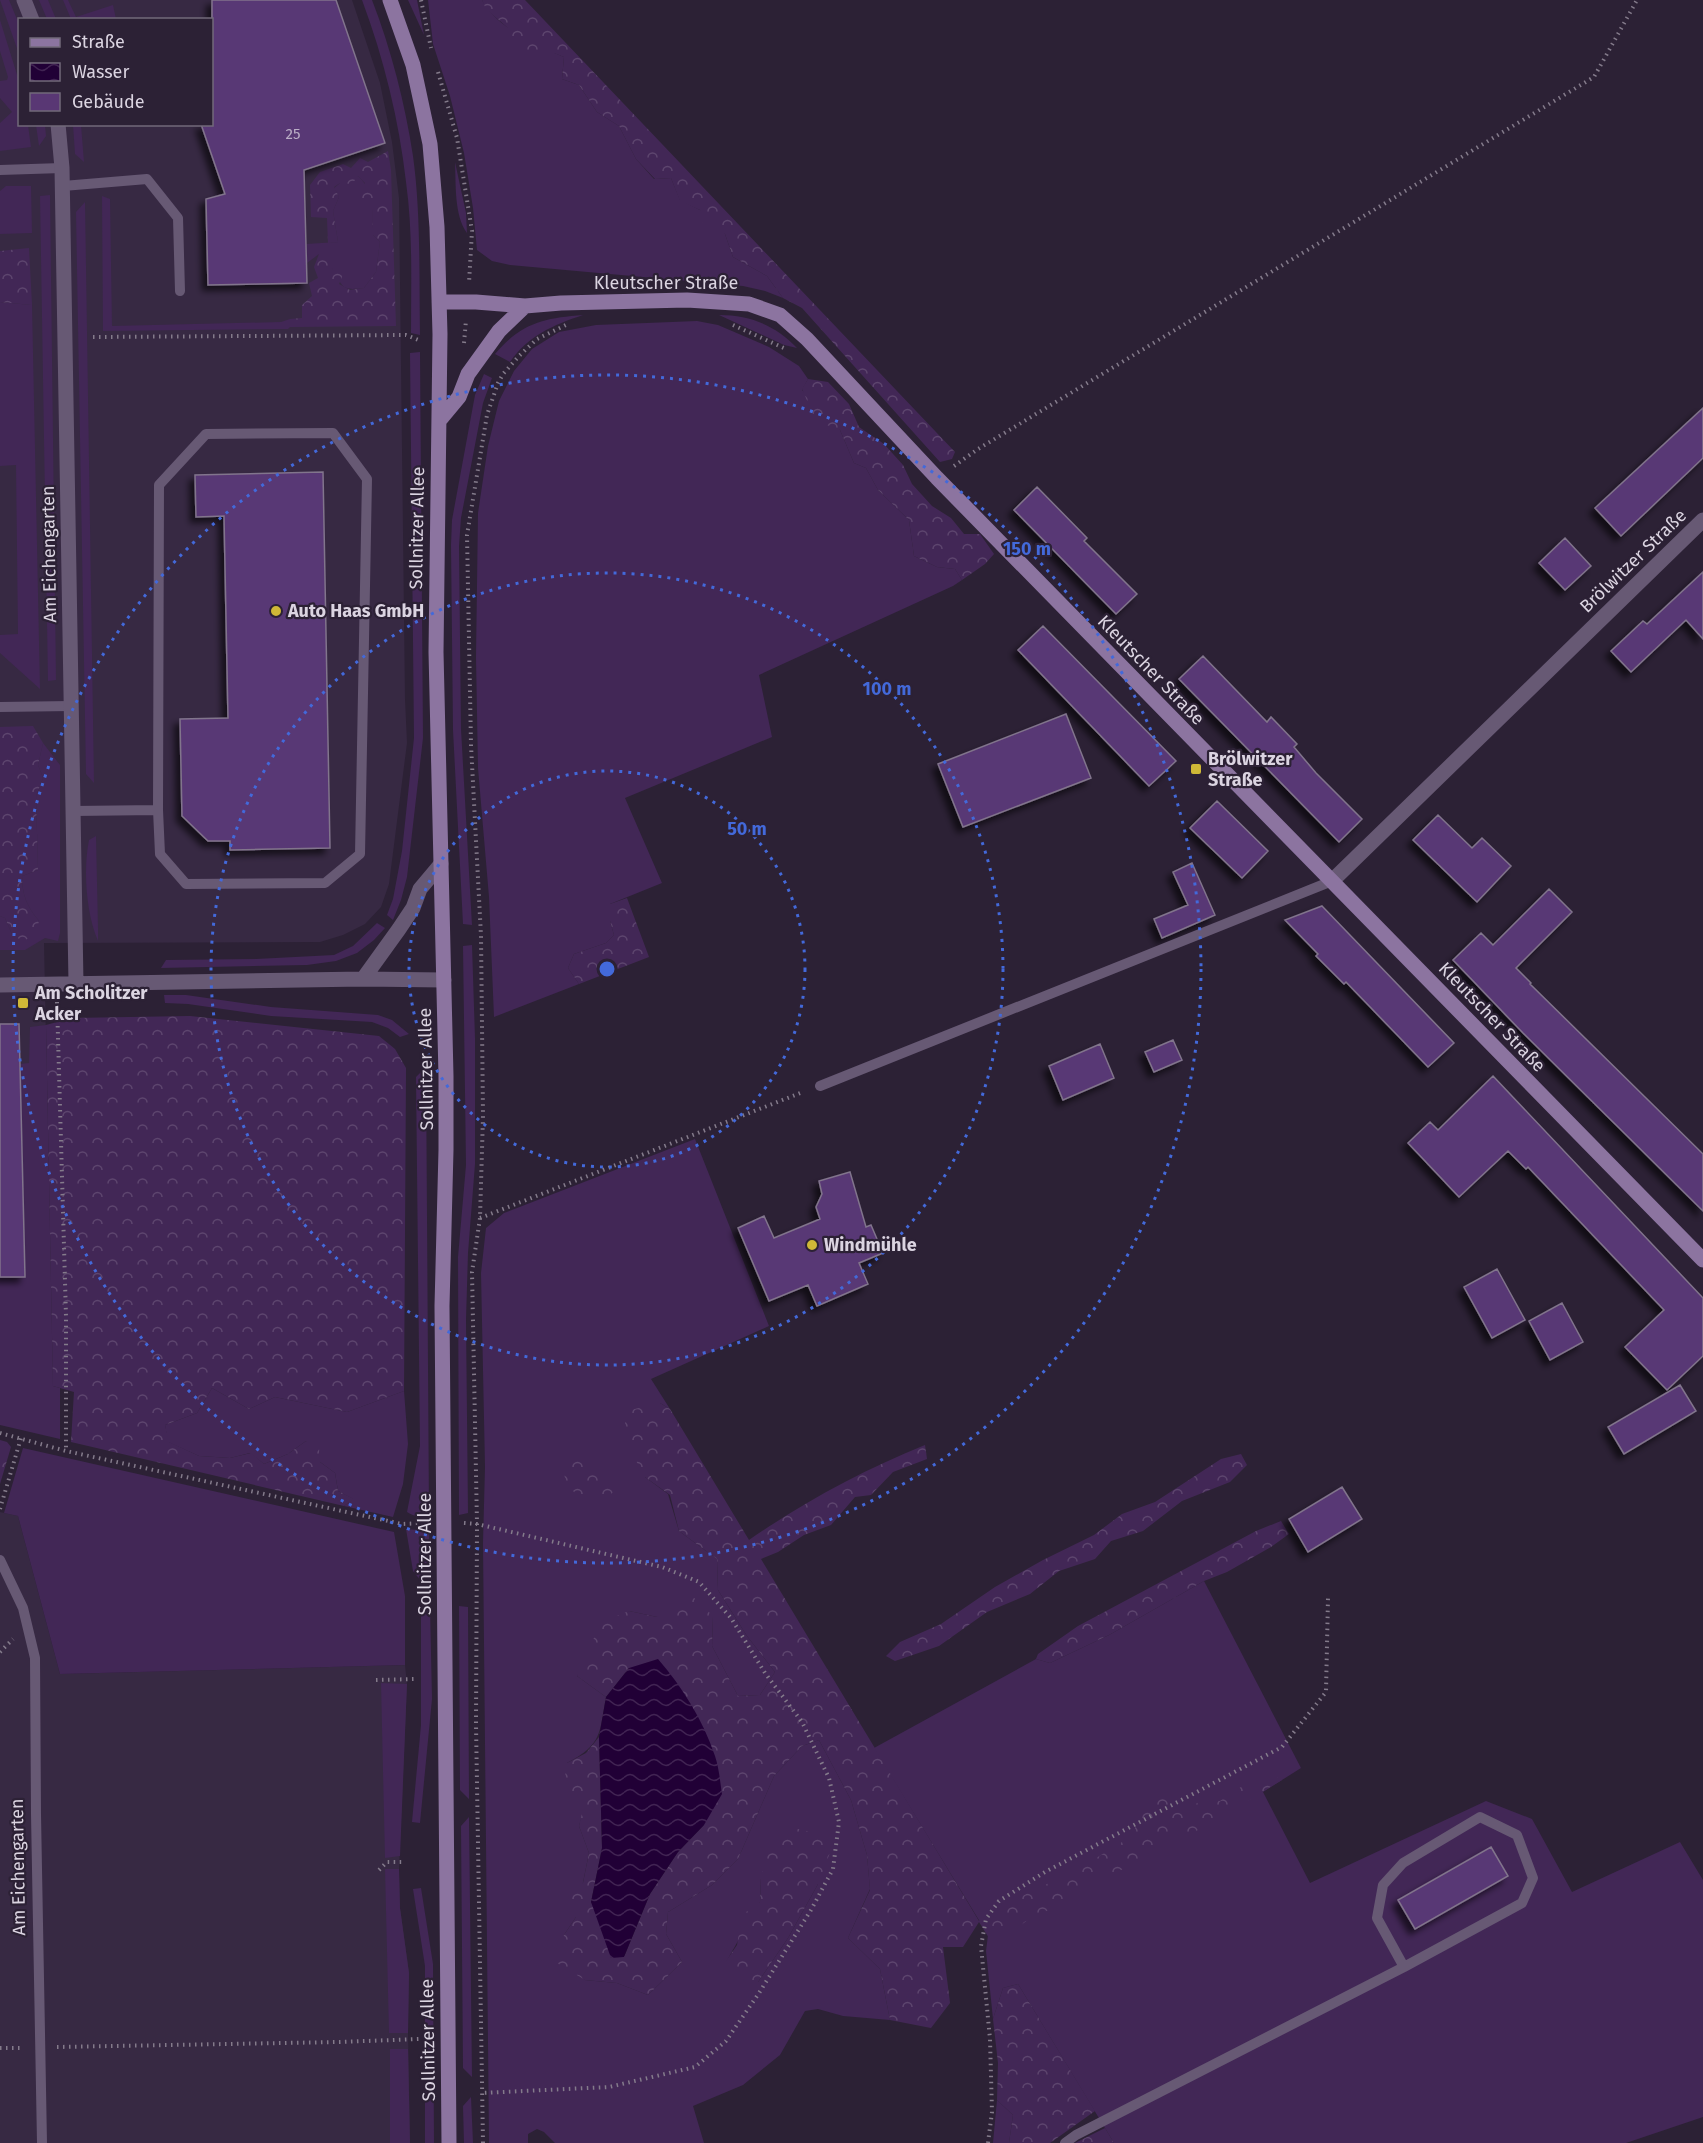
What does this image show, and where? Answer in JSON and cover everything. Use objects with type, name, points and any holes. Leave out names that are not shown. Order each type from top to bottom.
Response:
[{"type":"main road","name":"Sollnitzer Allee","points":[[390,0],[413,65],[430,144],[437,227],[440,348],[436,652],[446,1150],[442,1318],[449,2143]]},
{"type":"main road","name":"Kleutscher Straße","points":[[439,303],[476,302],[525,306],[687,300],[749,304],[780,315],[816,349],[937,478],[1703,1260]]},
{"type":"main road","points":[[439,421],[459,397],[468,374],[499,331],[525,306]]},
{"type":"street","points":[[24,0],[31,18]]},
{"type":"street","name":"Am Eichengarten","points":[[58,126],[63,186],[76,983]]},
{"type":"street","name":"Brölwitzer Straße","points":[[1332,881],[1703,520]]},
{"type":"street","points":[[363,979],[413,908],[420,890],[441,864]]},
{"type":"street","points":[[0,985],[363,979],[444,980]]},
{"type":"lane","points":[[0,170],[62,168]]},
{"type":"lane","points":[[63,186],[147,179],[178,218],[180,291]]},
{"type":"lane","points":[[333,433],[367,479],[360,854],[325,883],[186,884],[160,854],[158,810],[159,485],[206,434],[333,433]]},
{"type":"lane","points":[[0,707],[71,706]]},
{"type":"lane","points":[[73,812],[158,810]]},
{"type":"lane","points":[[820,1086],[1332,881]]},
{"type":"lane","name":"Am Eichengarten","points":[[0,1560],[23,1608],[35,1658],[42,2143]]},
{"type":"lane","points":[[1065,2143],[1077,2135],[1404,1967],[1522,1904],[1533,1878],[1517,1834],[1480,1817],[1404,1863],[1383,1885],[1377,1918],[1404,1967]]},
{"type":"path","points":[[937,478],[978,449],[1594,77],[1637,0]]},
{"type":"path","points":[[726,321],[784,349],[798,352],[816,349]]},
{"type":"path","points":[[483,2143],[476,1724],[477,1524],[472,1272],[480,1218],[483,1116],[481,936],[471,745],[467,535],[484,426],[498,383],[503,374],[537,339],[569,324]]},
{"type":"path","points":[[93,337],[406,335],[440,348],[464,346]]},
{"type":"path","points":[[57,984],[66,1316],[66,1451]]},
{"type":"path","points":[[480,1218],[820,1086]]},
{"type":"path","points":[[0,1433],[66,1451],[402,1524],[420,1524]]},
{"type":"path","points":[[0,1509],[21,1438]]},
{"type":"path","points":[[477,1524],[662,1567],[699,1582],[731,1618],[765,1672],[802,1722],[829,1778],[839,1822],[833,1869],[811,1911],[726,2041],[695,2067],[609,2087],[481,2093]]},
{"type":"path","points":[[988,2143],[992,2112],[990,2039],[981,1946],[986,1919],[999,1901],[1045,1872],[1282,1747],[1326,1692],[1328,1598]]},
{"type":"path","points":[[376,1680],[415,1679]]},
{"type":"path","points":[[379,1870],[387,1862],[405,1862]]},
{"type":"path","points":[[0,2048],[419,2039]]},
{"type":"shaded area","points":[[0,0],[352,0],[380,83],[392,142],[399,198],[407,743],[389,884],[381,907],[365,924],[343,935],[320,942],[44,943],[53,1386],[0,1372]]},
{"type":"shaded area","points":[[0,1512],[18,1516],[60,1674],[405,1665],[407,1684],[399,1869],[400,1908],[409,1973],[410,2143],[0,2143]]},
{"type":"green space","points":[[0,0],[9,0],[18,22],[18,51]]},
{"type":"green space","points":[[39,0],[48,0],[56,18],[47,18]]},
{"type":"green space","points":[[63,0],[68,0],[76,17],[113,5],[116,18],[71,18]]},
{"type":"green space","points":[[362,0],[372,0],[379,19],[397,76],[410,136],[417,200],[420,335],[411,333],[410,220],[399,136],[384,67]]},
{"type":"green space","points":[[408,0],[417,0],[424,35]]},
{"type":"green space","points":[[428,0],[482,0],[496,18],[507,27],[564,57],[562,79],[579,85],[597,112],[619,126],[636,159],[654,179],[671,178],[680,200],[700,210],[725,234],[733,257],[767,276],[783,298],[743,286],[510,265],[492,261],[477,250],[464,153],[450,96],[433,44]]},
{"type":"green space","points":[[482,0],[525,0],[955,452],[952,459],[940,462],[802,308],[783,298],[767,276],[733,257],[725,234],[704,228],[700,210],[680,201],[671,178],[655,179],[636,159],[619,126],[597,112],[579,85],[562,79],[564,57],[554,53],[541,59],[515,53],[508,28],[486,9]]},
{"type":"green space","points":[[0,20],[18,78],[18,126],[28,126],[31,147],[0,151],[0,123],[12,112],[0,98],[0,81],[7,80],[8,77],[0,51]]},
{"type":"green space","points":[[36,126],[45,126],[46,136],[39,146]]},
{"type":"green space","points":[[73,126],[81,126],[84,162],[75,154]]},
{"type":"green space","points":[[388,151],[391,170],[396,326],[290,327],[290,319],[302,318],[302,305],[312,296],[309,283],[318,278],[314,267],[319,254],[331,254],[332,269],[344,272],[339,284],[350,290],[364,288],[376,272],[380,242],[373,235],[372,208],[361,205],[359,194],[365,183],[358,176],[352,184],[340,183],[334,187],[339,197],[333,211],[338,242],[328,243],[327,218],[311,217],[310,185],[320,172],[343,164],[351,168],[360,158],[368,162]]},
{"type":"green space","points":[[455,162],[466,213],[467,233],[458,208]]},
{"type":"green space","points":[[358,176],[370,196],[373,235],[380,242],[376,272],[364,288],[351,289],[341,284],[319,254],[307,263],[306,244],[338,242],[333,211],[339,197],[334,188]]},
{"type":"green space","points":[[6,186],[31,186],[32,233],[0,234],[0,191]]},
{"type":"green space","points":[[50,195],[56,680],[48,681],[40,196]]},
{"type":"green space","points":[[102,196],[110,199],[112,326],[281,322],[290,319],[290,327],[288,329],[103,331]]},
{"type":"green space","points":[[85,202],[94,783],[86,774],[76,212]]},
{"type":"green space","points":[[29,248],[32,305],[0,302],[0,251]]},
{"type":"green space","points":[[0,302],[32,305],[40,689],[0,653],[0,635],[18,634],[16,465],[0,466]]},
{"type":"green space","points":[[583,315],[542,332],[525,345],[510,362],[495,354],[514,335],[534,324],[545,320]]},
{"type":"green space","points":[[719,315],[742,317],[762,323],[789,340],[797,348],[784,345]]},
{"type":"green space","points":[[697,321],[718,325],[769,347],[799,366],[808,379],[802,390],[840,430],[854,463],[866,468],[878,490],[909,520],[914,556],[937,567],[955,569],[962,580],[759,675],[772,737],[625,798],[662,883],[610,904],[610,921],[614,935],[606,943],[574,954],[568,968],[579,984],[494,1017],[489,897],[478,768],[476,657],[478,513],[488,446],[499,401],[514,371],[532,349],[559,332],[596,325]]},
{"type":"green space","points":[[420,352],[423,738],[407,877],[393,920],[387,915],[393,899],[402,851],[414,738],[410,353]]},
{"type":"green space","points":[[484,374],[492,378],[483,403],[461,518],[459,546],[461,729],[472,925],[463,924],[453,730],[451,545],[452,520],[475,395]]},
{"type":"green space","points":[[808,379],[828,382],[849,404],[859,427],[884,444],[903,465],[912,484],[932,506],[951,518],[964,534],[980,534],[994,554],[985,564],[962,580],[955,569],[937,567],[914,556],[909,520],[878,490],[866,468],[854,463],[840,430],[816,421],[802,389]]},
{"type":"green space","points":[[33,726],[43,743],[38,765],[43,778],[36,796],[38,870],[22,876],[26,900],[39,921],[35,936],[22,941],[12,934],[5,918],[0,916],[0,727]]},
{"type":"green space","points":[[43,743],[60,765],[60,933],[58,941],[45,938],[25,950],[0,950],[0,916],[5,918],[12,934],[39,921],[26,900],[22,876],[38,870],[36,796],[43,778],[38,765]]},
{"type":"green space","points":[[96,836],[98,941],[88,905],[86,878],[89,840]]},
{"type":"green space","points":[[627,898],[649,957],[579,984],[568,968],[574,954],[606,943],[614,935],[610,921],[610,904]]},
{"type":"green space","points":[[377,923],[385,928],[374,940],[357,953],[336,961],[307,965],[161,968],[166,960],[334,955],[353,946]]},
{"type":"green space","points":[[472,945],[475,1164],[468,1253],[466,1320],[468,1513],[459,1515],[458,1257],[466,1165],[463,946]]},
{"type":"green space","points":[[164,995],[186,995],[271,1007],[378,1015],[392,1020],[409,1034],[400,1037],[388,1028],[372,1022],[271,1016],[188,1004],[165,1003]]},
{"type":"green space","points":[[190,1016],[379,1036],[395,1049],[406,1068],[404,1391],[347,1412],[275,1397],[249,1409],[212,1388],[197,1413],[165,1425],[169,1442],[199,1456],[230,1458],[251,1453],[264,1464],[288,1454],[306,1441],[319,1448],[320,1462],[335,1473],[338,1491],[354,1499],[344,1506],[71,1442],[74,1392],[53,1386],[46,1025],[72,1018]]},
{"type":"green space","points":[[46,1025],[53,1386],[60,1388],[60,1439],[0,1425],[0,1277],[25,1277],[20,1064],[29,1063],[30,1027]]},
{"type":"green space","points":[[426,1067],[429,1513],[418,1516],[407,1512],[420,1446],[416,1077]]},
{"type":"green space","points":[[695,1139],[769,1326],[651,1379],[670,1409],[660,1403],[645,1477],[668,1494],[679,1531],[717,1559],[718,1590],[747,1636],[775,1672],[760,1695],[738,1696],[712,1646],[713,1616],[657,1617],[629,1611],[577,1676],[606,1697],[600,1729],[593,1743],[587,1750],[567,1763],[584,1809],[579,1826],[589,1853],[576,1917],[564,1935],[585,1980],[617,1983],[648,1995],[682,1962],[666,1934],[668,1912],[712,1885],[738,1859],[774,1776],[802,1746],[819,1740],[851,1800],[867,1855],[870,1889],[848,1938],[880,1969],[890,2020],[843,2016],[818,2009],[805,2011],[780,2055],[743,2085],[693,2106],[704,2143],[555,2143],[544,2132],[537,2129],[528,2134],[528,2143],[489,2143],[483,1543],[485,1467],[481,1273],[486,1228],[504,1213]],"holes":[[[761,1878],[818,1884],[788,1938],[758,1982],[725,1964],[760,1902]]]},
{"type":"green space","points":[[212,1388],[249,1409],[275,1397],[347,1412],[404,1391],[408,1444],[403,1484],[393,1517],[344,1506],[353,1499],[338,1491],[335,1473],[320,1462],[306,1441],[288,1454],[264,1464],[250,1453],[230,1458],[199,1456],[168,1442],[165,1425],[197,1413]]},
{"type":"green space","points":[[660,1403],[670,1409],[749,1540],[834,1488],[925,1445],[927,1459],[893,1472],[871,1495],[855,1497],[831,1525],[804,1535],[778,1552],[761,1559],[979,1921],[1018,1898],[1080,1868],[1135,1834],[1135,1812],[1153,1795],[1169,1795],[1176,1813],[1204,1799],[1220,1801],[1244,1785],[1270,1774],[1282,1780],[1203,1828],[1174,1840],[1149,1859],[1081,1886],[1065,1905],[1034,1915],[994,1946],[979,1922],[963,1947],[943,1947],[950,2003],[931,2028],[890,2020],[880,1969],[848,1938],[870,1890],[867,1855],[851,1800],[819,1740],[802,1746],[774,1776],[738,1859],[712,1885],[668,1912],[666,1934],[682,1962],[648,1995],[617,1983],[585,1980],[557,1963],[564,1935],[576,1917],[559,1900],[583,1883],[589,1853],[579,1826],[583,1809],[563,1791],[567,1763],[586,1753],[599,1737],[602,1848],[591,1902],[624,1957],[650,1894],[678,1852],[704,1825],[629,1668],[606,1697],[577,1676],[601,1622],[629,1611],[657,1617],[690,1594],[713,1616],[712,1646],[738,1696],[760,1695],[775,1672],[747,1636],[718,1590],[717,1559],[679,1531],[670,1495],[645,1477],[624,1439],[626,1411]]},
{"type":"green space","points":[[0,1440],[7,1442],[11,1447],[0,1484]]},
{"type":"green space","points":[[23,1448],[394,1532],[405,1596],[405,1665],[60,1674],[18,1516],[4,1513]]},
{"type":"green space","points":[[1241,1454],[1247,1465],[1230,1482],[1182,1501],[1143,1531],[1111,1541],[1095,1559],[1059,1571],[1030,1594],[987,1612],[939,1646],[895,1661],[886,1656],[900,1642],[941,1624],[995,1587],[1094,1535],[1122,1514],[1155,1502],[1221,1459]]},
{"type":"green space","points":[[577,1458],[614,1476],[616,1490],[603,1500],[583,1501],[566,1484],[563,1467]]},
{"type":"green space","points":[[1281,1521],[1289,1534],[1227,1572],[1204,1581],[1109,1635],[1050,1663],[1036,1659],[1038,1654],[1078,1626],[1256,1531]]},
{"type":"green space","points":[[406,1529],[429,1531],[430,1590],[421,1588],[421,1581],[413,1571]]},
{"type":"green space","points":[[1204,1581],[1301,1768],[1263,1792],[1310,1883],[1486,1801],[1532,1819],[1572,1892],[1680,1842],[1703,1880],[1703,2117],[1626,2143],[1114,2143],[1018,1984],[1003,1988],[993,2019],[986,1951],[988,1935],[874,1748],[1036,1659],[1050,1663],[1109,1635]]},
{"type":"green space","points":[[421,1606],[430,1606],[432,1699],[420,1823],[412,1822],[421,1725]]},
{"type":"green space","points":[[459,1606],[468,1607],[469,1799],[460,1790]]},
{"type":"green space","points":[[381,1683],[407,1684],[400,1856],[385,1858]]},
{"type":"green space","points":[[469,1817],[472,2077],[463,2068],[461,1826]]},
{"type":"green space","points":[[786,1826],[827,1836],[831,1850],[818,1884],[788,1938],[758,1982],[736,1982],[724,1964],[737,1945],[742,1915],[760,1902],[761,1878],[770,1845]]},
{"type":"green space","points":[[385,1869],[399,1869],[400,1908],[409,1973],[408,2033],[389,2033]]},
{"type":"green space","points":[[421,1888],[433,1964],[434,2143],[425,2143],[425,1966],[413,1889]]},
{"type":"green space","points":[[1018,1984],[1095,2111],[1050,2143],[1009,2143],[1013,2115],[997,2100],[998,2063],[993,2019],[1003,1988]]},
{"type":"green space","points":[[390,2049],[408,2049],[410,2143],[390,2143]]},
{"type":"green space","points":[[471,2097],[473,2143],[464,2143],[463,2106]]},
{"type":"green space","points":[[997,2100],[1013,2115],[1009,2143],[993,2143]]},
{"type":"green space","points":[[1105,2128],[1114,2143],[1075,2143]]},
{"type":"water","points":[[658,1659],[684,1693],[705,1730],[716,1761],[722,1794],[704,1825],[678,1852],[650,1894],[624,1957],[611,1958],[591,1902],[602,1848],[599,1737],[606,1697],[629,1668]]},
{"type":"building","points":[[212,0],[336,0],[385,143],[304,170],[307,283],[208,285],[206,199],[225,194],[202,126],[213,126]]},
{"type":"building","points":[[1703,408],[1703,458],[1621,536],[1595,508]]},
{"type":"building","name":"Auto Haas GmbH","points":[[323,472],[330,848],[230,850],[230,841],[208,841],[182,816],[180,719],[228,718],[224,516],[196,517],[195,475]]},
{"type":"building","points":[[1037,487],[1087,538],[1084,541],[1137,594],[1116,614],[1014,510]]},
{"type":"building","points":[[1565,538],[1591,566],[1565,590],[1539,563]]},
{"type":"building","points":[[1703,572],[1703,639],[1686,620],[1631,672],[1611,651],[1643,621],[1647,624]]},
{"type":"building","points":[[1043,626],[1176,761],[1149,786],[1018,650]]},
{"type":"building","points":[[1203,656],[1267,722],[1271,717],[1297,744],[1294,747],[1316,773],[1362,819],[1339,842],[1179,679]]},
{"type":"building","points":[[1066,714],[1091,778],[963,827],[938,764]]},
{"type":"building","points":[[1217,801],[1268,851],[1242,878],[1190,828]]},
{"type":"building","points":[[1438,815],[1472,848],[1482,838],[1511,866],[1477,902],[1413,840]]},
{"type":"building","points":[[1192,863],[1215,915],[1162,938],[1154,919],[1188,905],[1173,872]]},
{"type":"building","points":[[1549,889],[1572,912],[1516,968],[1703,1154],[1703,1211],[1523,1033],[1453,960],[1481,933],[1493,945]]},
{"type":"building","points":[[1322,906],[1454,1043],[1428,1067],[1346,982],[1344,984],[1316,956],[1318,954],[1285,920]]},
{"type":"building","points":[[0,1024],[19,1024],[25,1277],[0,1277]]},
{"type":"building","points":[[1173,1040],[1182,1060],[1154,1072],[1145,1052]]},
{"type":"building","points":[[1100,1044],[1114,1078],[1063,1100],[1049,1066]]},
{"type":"building","points":[[1493,1076],[1703,1298],[1703,1356],[1667,1390],[1625,1347],[1664,1310],[1528,1167],[1526,1169],[1508,1151],[1459,1197],[1408,1143],[1430,1122],[1438,1130]]},
{"type":"building","name":"Windmühle","points":[[850,1172],[866,1227],[871,1225],[883,1253],[859,1263],[868,1284],[817,1306],[808,1285],[769,1301],[738,1228],[764,1216],[774,1238],[820,1219],[816,1207],[822,1194],[819,1181]]},
{"type":"building","points":[[1497,1269],[1525,1320],[1492,1338],[1464,1287]]},
{"type":"building","points":[[1562,1303],[1583,1342],[1550,1360],[1529,1321]]},
{"type":"building","points":[[1680,1385],[1696,1411],[1624,1454],[1608,1427]]},
{"type":"building","points":[[1342,1487],[1362,1519],[1308,1552],[1289,1519]]},
{"type":"building","points":[[1491,1847],[1508,1876],[1415,1929],[1398,1900]]},
{"type":"place","name":"Auto Haas GmbH","points":[[276,611]]},
{"type":"place","name":"Brölwitzer Straße","points":[[1196,769]]},
{"type":"place","name":"Am Scholitzer Acker","points":[[23,1003]]},
{"type":"place","name":"Windmühle","points":[[812,1245]]}]
